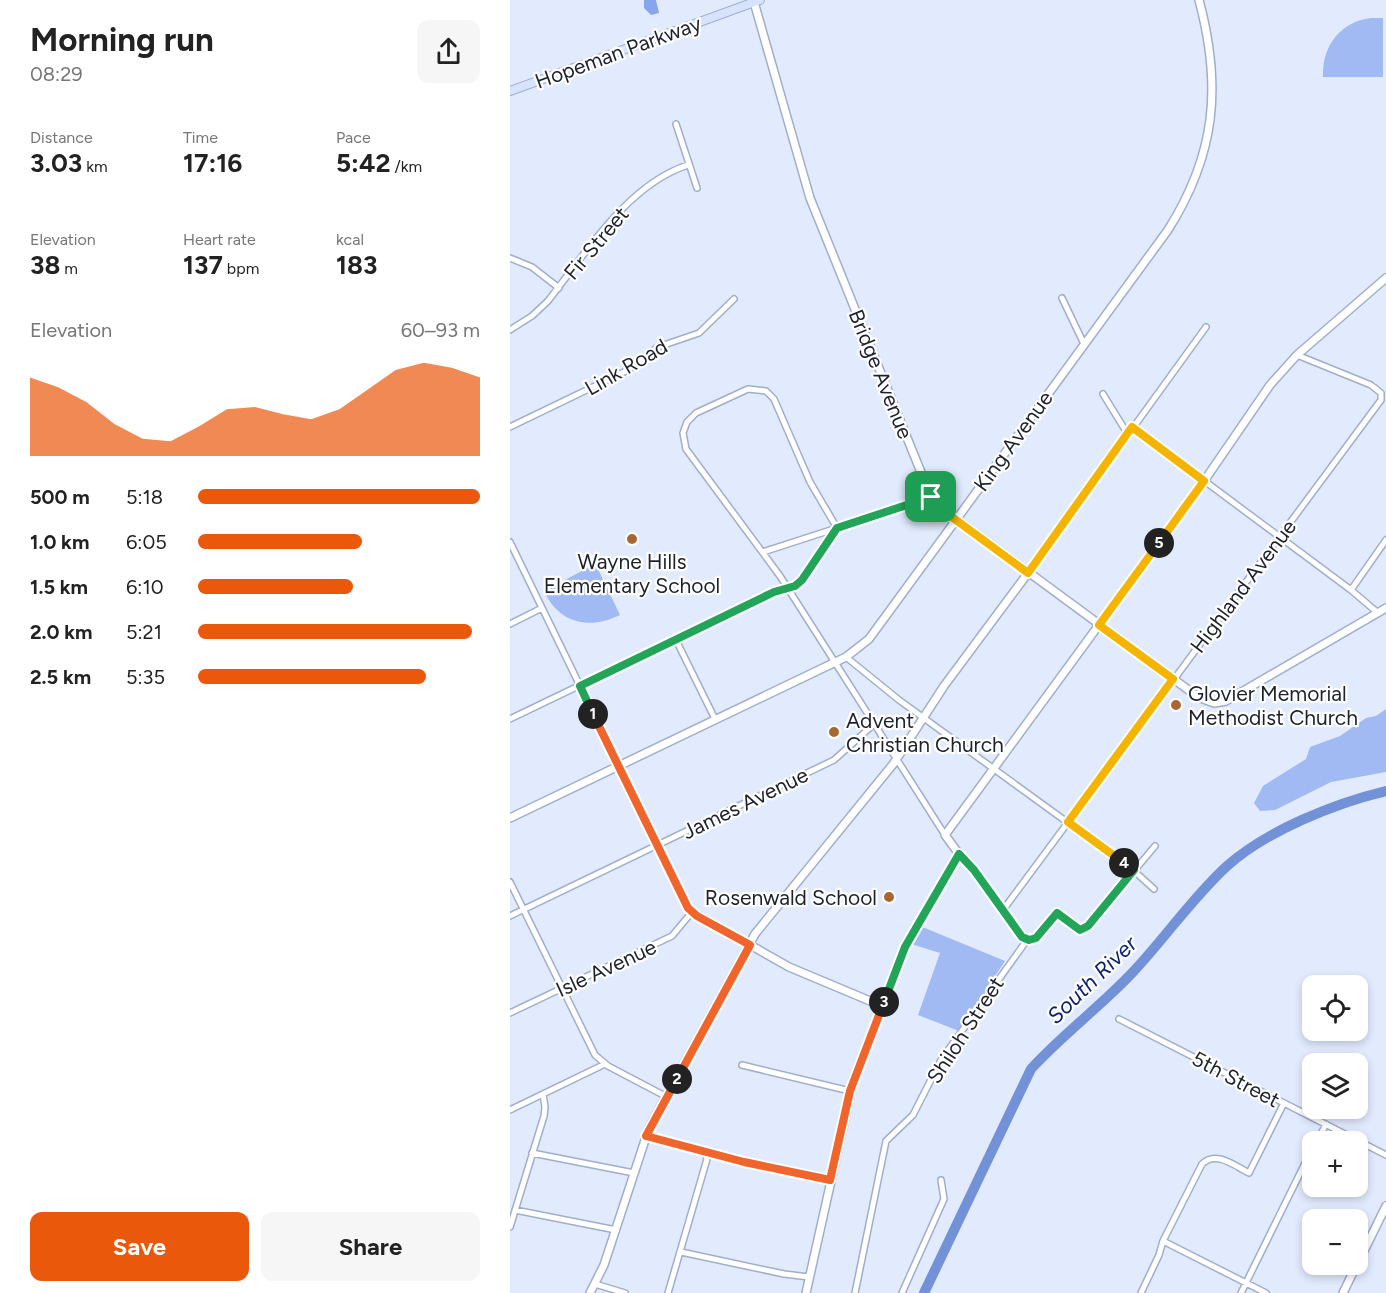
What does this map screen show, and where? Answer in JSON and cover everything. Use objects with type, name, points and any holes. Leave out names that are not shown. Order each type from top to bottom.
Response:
[{"type":"main road","name":"Hopeman Parkway","points":[[510,91],[757,1]]},
{"type":"street","name":"King Avenue","points":[[510,818],[836,662],[869,639],[1173,222],[1188,195],[1203,157],[1211,121],[1213,80],[1209,42],[1199,0]]},
{"type":"street","name":"Bridge Avenue","points":[[757,1],[814,209],[931,497],[957,520],[1173,679],[1204,700],[1214,703],[1226,701],[1386,608]]},
{"type":"street","points":[[676,124],[697,188]]},
{"type":"street","name":"Fir Street","points":[[510,330],[532,316],[637,195],[659,178],[688,165]]},
{"type":"street","points":[[510,258],[532,267],[558,288]]},
{"type":"street","points":[[945,835],[1204,481],[1270,385],[1297,356],[1386,278]]},
{"type":"street","points":[[1062,298],[1084,345]]},
{"type":"street","name":"Link Road","points":[[510,428],[628,370],[658,347],[699,333],[734,299]]},
{"type":"street","points":[[590,1293],[604,1265],[646,1136],[761,926],[897,758],[923,717],[1206,327]]},
{"type":"street","name":"Highland Avenue","points":[[1003,910],[1370,416],[1381,396],[1379,389],[1366,382],[1297,356]]},
{"type":"street","points":[[837,528],[810,482],[774,399],[766,391],[748,389],[696,413],[687,422],[683,436],[686,449],[788,589],[945,835],[1027,940]]},
{"type":"street","points":[[1103,394],[1127,433]]},
{"type":"street","points":[[1132,427],[1351,590],[1378,613]]},
{"type":"street","points":[[763,552],[931,497]]},
{"type":"street","points":[[510,720],[774,592],[788,589],[802,580],[837,528]]},
{"type":"street","points":[[1351,590],[1386,540]]},
{"type":"street","points":[[510,542],[684,901],[692,912],[793,969],[882,1006]]},
{"type":"street","points":[[510,624],[542,608]]},
{"type":"street","points":[[676,640],[715,720]]},
{"type":"street","points":[[846,657],[923,717],[1134,870],[1154,889]]},
{"type":"street","name":"James Avenue","points":[[510,916],[834,760],[874,724]]},
{"type":"street","points":[[1134,870],[1155,846]]},
{"type":"street","points":[[806,1293],[850,1091],[905,947],[959,854]]},
{"type":"street","name":"Shiloh Street","points":[[855,1293],[888,1137],[913,1115],[941,1060],[1027,940],[1036,938],[1057,913],[1080,930],[1084,929],[1093,922],[1134,870]]},
{"type":"street","points":[[510,882],[587,1042],[605,1064],[667,1097]]},
{"type":"street","name":"Isle Avenue","points":[[510,1013],[672,936],[684,925],[692,912]]},
{"type":"street","name":"5th Street","points":[[1119,1019],[1283,1105],[1386,1155]]},
{"type":"street","points":[[510,1110],[605,1064]]},
{"type":"street","points":[[742,1065],[850,1091]]},
{"type":"street","points":[[510,1227],[545,1107],[543,1095]]},
{"type":"street","points":[[1141,1293],[1160,1255],[1163,1241],[1202,1164],[1210,1158],[1217,1158],[1248,1173],[1283,1105]]},
{"type":"street","points":[[1322,1131],[1326,1124]]},
{"type":"street","points":[[646,1136],[705,1152],[830,1180]]},
{"type":"street","points":[[668,1293],[707,1159],[705,1152]]},
{"type":"street","points":[[532,1153],[634,1173]]},
{"type":"street","points":[[1241,1293],[1302,1169]]},
{"type":"street","points":[[902,1293],[944,1199],[941,1180]]},
{"type":"street","points":[[1368,1242],[1386,1206]]},
{"type":"street","points":[[515,1210],[616,1230]]},
{"type":"street","points":[[1163,1241],[1266,1293]]},
{"type":"street","points":[[681,1252],[784,1275],[809,1277]]},
{"type":"street","points":[[1343,1293],[1352,1275]]},
{"type":"street","points":[[595,1284],[625,1293]]},
{"type":"shaded area","points":[[644,0],[656,0],[659,13],[651,15],[644,8]]},
{"type":"shaded area","points":[[1371,18],[1383,18],[1383,77],[1323,77],[1326,55],[1335,37],[1350,25]]},
{"type":"shaded area","points":[[596,565],[620,615],[598,622],[576,621],[558,611],[544,591]]},
{"type":"shaded area","points":[[1386,709],[1386,772],[1331,782],[1275,810],[1260,811],[1254,803],[1263,786],[1306,759],[1310,747],[1340,736],[1366,718],[1376,716]]},
{"type":"shaded area","points":[[920,926],[1005,961],[959,1031],[918,1015],[940,953],[911,944]]},
{"type":"waterway","name":"South River","points":[[924,1293],[1031,1069],[1121,984],[1202,891],[1243,853],[1302,820],[1345,803],[1386,791]]},
{"type":"place","name":"Wayne Hills Elementary School","points":[[632,539]]},
{"type":"place","name":"Glovier Memorial Methodist Church","points":[[1176,705]]},
{"type":"place","name":"Advent Christian Church","points":[[834,732]]},
{"type":"place","name":"Rosenwald School","points":[[889,897]]},
{"type":"route","points":[[1132,427],[1204,481],[1099,625],[1173,679],[1068,822],[1134,870],[1093,922],[1084,929],[1080,930],[1057,913],[1036,938],[1029,940],[1022,937],[974,870],[959,854],[905,947],[890,984],[850,1091],[830,1180],[744,1162],[646,1136],[750,945],[711,925],[688,908],[580,686],[774,592],[795,586],[832,539],[837,528],[931,497],[945,512],[1028,573],[1132,427]]}]
